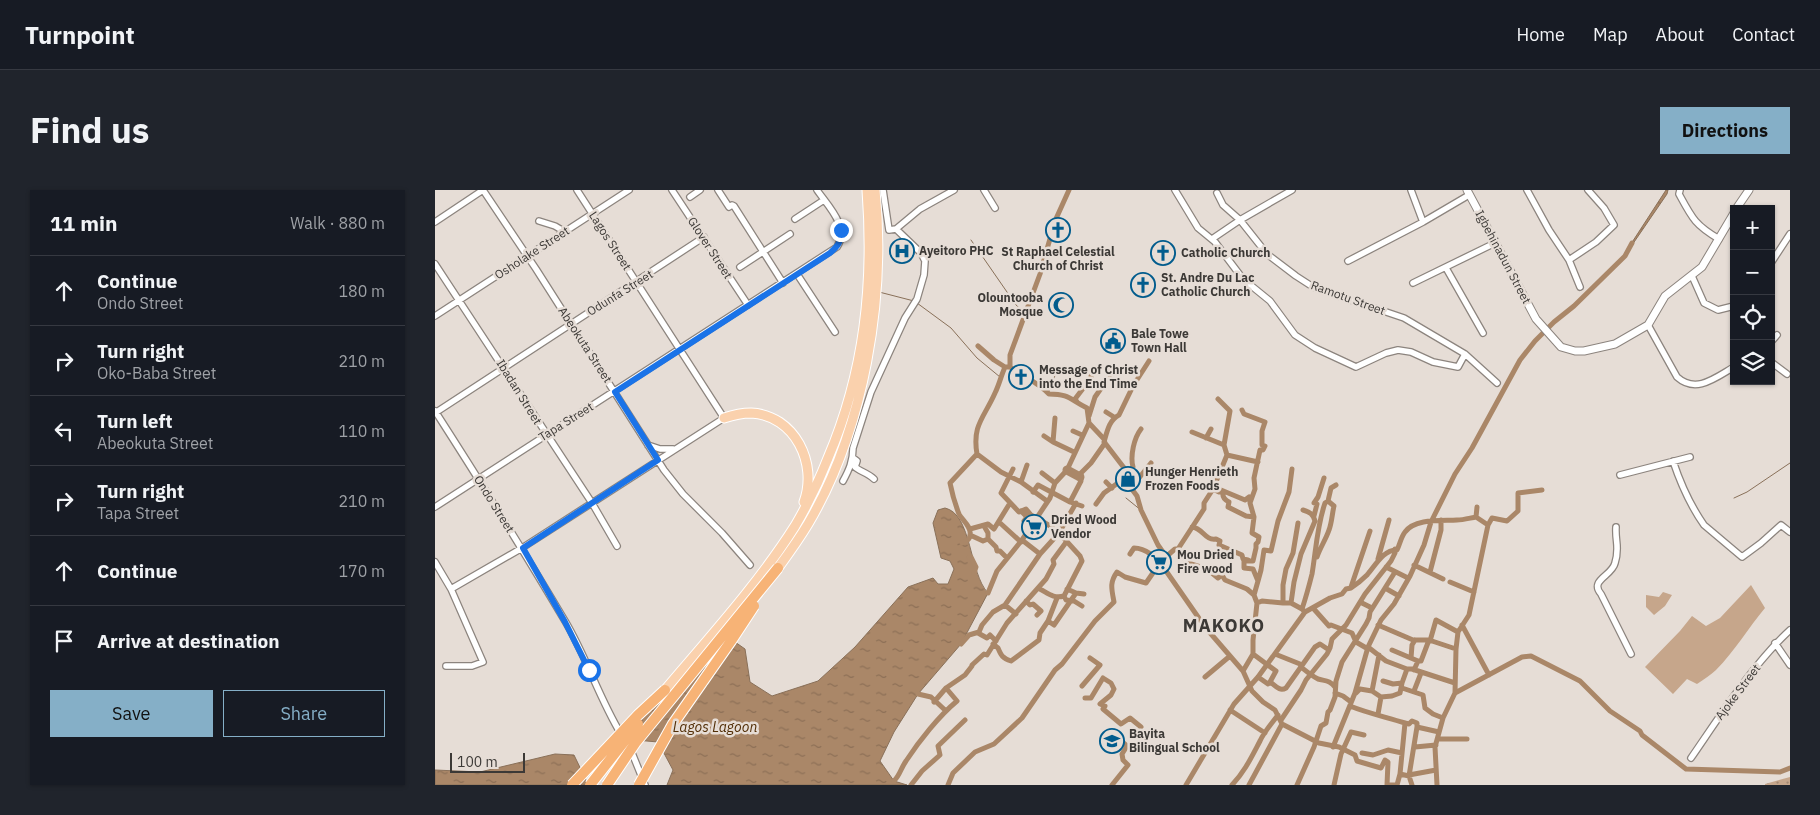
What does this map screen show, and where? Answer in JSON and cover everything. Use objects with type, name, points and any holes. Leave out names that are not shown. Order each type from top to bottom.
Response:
[{"type":"highway","points":[[607,785],[635,742],[778,568]]},
{"type":"highway","points":[[639,785],[673,724],[731,641],[778,568]]},
{"type":"highway","points":[[572,785],[638,715],[665,690]]},
{"type":"highway","points":[[590,785],[665,690]]},
{"type":"main road","points":[[867,190],[874,268]]},
{"type":"main road","points":[[778,568],[795,545],[819,503],[845,439],[859,392],[871,314],[874,268],[879,245],[875,190]]},
{"type":"main road","points":[[665,690],[719,625],[785,540],[814,491],[845,415],[871,314]]},
{"type":"main road","points":[[724,418],[737,414],[753,413],[770,418],[788,429],[800,445],[807,464],[809,484],[794,527]]},
{"type":"street","points":[[435,222],[483,190]]},
{"type":"street","name":"Abeokuta Street","points":[[483,190],[664,470],[683,494],[723,533],[750,565]]},
{"type":"street","name":"Lagos Street","points":[[577,190],[724,418]]},
{"type":"street","name":"Osholake Street","points":[[435,316],[629,190]]},
{"type":"street","name":"Glover Street","points":[[672,190],[748,305]]},
{"type":"street","points":[[690,197],[700,190]]},
{"type":"street","points":[[718,190],[729,207],[734,206],[783,283]]},
{"type":"street","points":[[795,219],[824,200],[817,190]]},
{"type":"street","points":[[883,190],[889,230],[896,229],[920,209],[954,190]]},
{"type":"street","points":[[984,190],[995,208]]},
{"type":"street","points":[[1175,190],[1198,228],[1212,239],[1243,279],[1270,301],[1295,335],[1315,348],[1356,367],[1386,353],[1398,350],[1411,352],[1433,362],[1459,367],[1465,354]]},
{"type":"street","points":[[1212,239],[1240,220],[1293,190]]},
{"type":"street","points":[[1411,190],[1423,222]]},
{"type":"street","points":[[1527,190],[1549,230],[1569,260],[1579,287]]},
{"type":"street","points":[[1569,260],[1596,242],[1614,225],[1613,221],[1588,190]]},
{"type":"street","points":[[1679,190],[1679,194],[1693,220],[1703,230],[1719,239]]},
{"type":"street","points":[[1739,205],[1749,190]]},
{"type":"street","points":[[1348,261],[1423,222],[1468,192]]},
{"type":"street","name":"Igbehinadun Street","points":[[1468,192],[1540,323],[1561,347],[1575,351],[1584,351],[1615,344],[1648,325]]},
{"type":"street","name":"Ramotu Street","points":[[1217,193],[1223,205],[1240,220],[1267,254],[1313,287],[1404,318],[1445,344],[1465,354],[1497,383]]},
{"type":"street","name":"Tapa Street","points":[[435,508],[830,253],[841,242],[842,236],[840,225],[824,200]]},
{"type":"street","points":[[1730,220],[1702,267],[1665,296],[1648,325],[1677,377],[1684,383],[1696,385],[1730,369]]},
{"type":"street","points":[[539,221],[555,226],[565,232]]},
{"type":"street","points":[[843,481],[853,458],[853,448],[871,392],[905,318],[917,300],[924,275],[924,258],[896,229]]},
{"type":"street","points":[[740,267],[790,234]]},
{"type":"street","points":[[1775,258],[1790,234]]},
{"type":"street","name":"Odunfa Street","points":[[435,412],[704,237]]},
{"type":"street","points":[[1413,283],[1495,243]]},
{"type":"street","name":"Ibadan Street","points":[[435,264],[504,368],[617,546]]},
{"type":"street","points":[[1446,268],[1483,333]]},
{"type":"street","points":[[797,274],[835,332]]},
{"type":"street","points":[[1692,276],[1704,303],[1718,310],[1730,307]]},
{"type":"street","points":[[1773,340],[1777,335]]},
{"type":"street","points":[[1775,365],[1787,374]]},
{"type":"street","name":"Ondo Street","points":[[435,412],[523,548],[580,648],[608,711],[633,753],[645,785]]},
{"type":"street","points":[[451,589],[523,548],[724,418]]},
{"type":"street","points":[[648,445],[660,450],[674,449]]},
{"type":"street","points":[[1620,475],[1690,457]]},
{"type":"street","points":[[853,458],[857,461],[855,467],[857,470],[867,473],[874,479]]},
{"type":"street","points":[[1673,461],[1688,501],[1704,525],[1742,557],[1781,525],[1790,532]]},
{"type":"street","points":[[1616,528],[1619,545],[1615,565],[1611,571],[1600,579],[1597,590],[1601,594],[1631,654]]},
{"type":"street","points":[[435,562],[451,589],[483,662],[473,666],[447,666]]},
{"type":"street","name":"Ajoke Street","points":[[1691,758],[1735,694],[1775,643],[1790,630]]},
{"type":"street","points":[[1775,643],[1790,665]]},
{"type":"shaded area","points":[[1751,585],[1765,608],[1716,670],[1697,684],[1687,679],[1673,694],[1645,667],[1692,616],[1706,626],[1720,618]]},
{"type":"shaded area","points":[[1663,592],[1672,595],[1665,606],[1654,615],[1646,607],[1646,595],[1659,597]]},
{"type":"shaded area","points":[[1790,777],[1790,785],[1765,785],[1765,784]]},
{"type":"water","points":[[1666,190],[1668,190],[1667,194],[1630,248],[1629,247]]},
{"type":"water","name":"Lagos Lagoon","points":[[945,508],[954,513],[960,521],[977,572],[988,593],[961,644],[918,694],[894,732],[880,761],[894,781],[907,785],[667,785],[673,770],[658,742],[624,739],[715,628],[745,649],[750,682],[772,696],[818,681],[855,647],[908,587],[933,578],[938,584],[948,584],[954,569],[950,561],[941,558],[933,523],[938,510]]},
{"type":"water","points":[[555,754],[574,755],[590,785],[435,785],[435,770],[480,772]]},
{"type":"waterway","points":[[962,543],[969,539],[970,532],[959,514],[950,483],[977,454],[976,436],[980,422],[1005,367],[1010,367],[1010,355],[1040,274],[1055,221],[1069,190]]},
{"type":"waterway","points":[[971,240],[1016,305],[1026,314]]},
{"type":"waterway","points":[[1407,669],[1386,661],[1368,647],[1381,620],[1394,604],[1410,576],[1424,545],[1431,522],[1455,474],[1472,448],[1520,360],[1554,322],[1574,306],[1625,256],[1632,243]]},
{"type":"waterway","points":[[879,292],[914,301]]},
{"type":"waterway","points":[[917,303],[951,328],[977,358],[1000,377]]},
{"type":"waterway","points":[[978,346],[1005,367]]},
{"type":"waterway","points":[[1104,442],[1107,430],[1119,415],[1133,386],[1149,361]]},
{"type":"waterway","points":[[1010,367],[1036,383],[1049,394],[1066,396],[1087,408],[1089,423],[1104,439],[1128,473],[1131,488],[1137,496],[1141,510],[1165,555],[1164,568],[1205,627],[1243,671],[1252,691],[1275,710],[1282,724],[1319,743],[1339,747],[1355,755],[1357,761],[1381,768],[1385,760],[1388,762],[1387,785],[1397,785],[1400,774],[1409,776],[1412,785]]},
{"type":"waterway","points":[[1048,393],[1056,373]]},
{"type":"waterway","points":[[1077,402],[1075,399],[1091,378],[1091,374]]},
{"type":"waterway","points":[[1089,416],[1095,397],[1109,377]]},
{"type":"waterway","points":[[1218,399],[1230,411],[1224,445],[1227,455]]},
{"type":"waterway","points":[[1242,410],[1244,414],[1265,422],[1262,431],[1262,445],[1265,446],[1263,450],[1260,450],[1254,478],[1255,489],[1250,503],[1254,517],[1252,533],[1259,537],[1253,561],[1244,561],[1244,568],[1253,569],[1258,581],[1254,595],[1257,603],[1253,654],[1243,671]]},
{"type":"waterway","points":[[1106,412],[1114,417]]},
{"type":"waterway","points":[[1055,418],[1053,442],[1074,452]]},
{"type":"waterway","points":[[988,593],[997,571],[1022,540],[1050,498],[1055,483],[1067,470],[1089,423]]},
{"type":"waterway","points":[[1128,473],[1133,467],[1133,447],[1141,429]]},
{"type":"waterway","points":[[1206,438],[1211,429]]},
{"type":"waterway","points":[[1073,431],[1082,435]]},
{"type":"waterway","points":[[1192,432],[1224,445]]},
{"type":"waterway","points":[[1044,436],[1053,442]]},
{"type":"waterway","points":[[1082,506],[1070,502],[1081,481],[1081,473],[1091,463],[1105,443]]},
{"type":"waterway","points":[[977,454],[1001,472],[1021,482],[1047,501]]},
{"type":"waterway","points":[[1166,560],[1168,555],[1175,549],[1178,549],[1204,509],[1204,503],[1213,489],[1227,455],[1258,462]]},
{"type":"waterway","points":[[1131,488],[1151,463]]},
{"type":"waterway","points":[[1734,498],[1747,492],[1790,463]]},
{"type":"waterway","points":[[1021,482],[1027,465]]},
{"type":"waterway","points":[[1013,469],[1001,493],[1019,512],[1026,509],[1031,515],[1052,527]]},
{"type":"waterway","points":[[1258,581],[1264,550],[1271,551],[1278,521],[1289,492],[1292,469]]},
{"type":"waterway","points":[[1067,470],[1080,477]]},
{"type":"waterway","points":[[1042,473],[1055,483]]},
{"type":"waterway","points":[[1096,504],[1104,493],[1129,475]]},
{"type":"waterway","points":[[1314,516],[1317,504],[1314,503],[1324,478]]},
{"type":"waterway","points":[[1106,482],[1112,488]]},
{"type":"waterway","points":[[1033,492],[1038,485],[1070,502]]},
{"type":"waterway","points":[[1305,612],[1302,609],[1312,574],[1320,520],[1331,488],[1336,485]]},
{"type":"waterway","points":[[1213,489],[1223,492],[1224,498],[1229,502],[1228,507],[1246,516],[1254,517]]},
{"type":"waterway","points":[[1221,490],[1245,500],[1249,497],[1250,502]]},
{"type":"waterway","points":[[1488,525],[1492,518],[1507,521],[1518,511],[1518,493],[1542,490]]},
{"type":"waterway","points":[[1126,498],[1142,511]]},
{"type":"waterway","points":[[1317,557],[1328,533],[1334,506],[1328,501]]},
{"type":"waterway","points":[[970,529],[988,524],[994,529],[1010,503]]},
{"type":"waterway","points":[[961,644],[969,635],[979,632],[982,625],[993,612],[1005,605],[1040,554],[1059,533],[1076,503]]},
{"type":"waterway","points":[[1455,693],[1458,632],[1469,615],[1488,525],[1476,517],[1477,507]]},
{"type":"waterway","points":[[1302,609],[1291,603],[1294,582],[1301,554],[1315,521],[1311,514],[1303,510]]},
{"type":"waterway","points":[[1021,511],[1027,517],[1024,521],[1031,527]]},
{"type":"waterway","points":[[1186,785],[1234,704],[1258,677],[1305,612],[1330,598],[1342,594],[1346,589],[1359,582],[1384,555],[1392,550],[1397,550],[1404,534],[1415,524],[1476,517]]},
{"type":"waterway","points":[[1378,559],[1389,520]]},
{"type":"waterway","points":[[1430,572],[1441,530],[1441,520]]},
{"type":"waterway","points":[[999,522],[1021,542]]},
{"type":"waterway","points":[[1291,603],[1283,603],[1283,585],[1286,569],[1293,553],[1298,523]]},
{"type":"waterway","points":[[984,526],[988,533],[988,539]]},
{"type":"waterway","points":[[1192,527],[1209,538],[1220,541],[1219,545],[1242,555],[1243,559],[1248,560]]},
{"type":"waterway","points":[[1351,587],[1370,531]]},
{"type":"waterway","points":[[1059,533],[1080,556],[1082,561],[1064,596]]},
{"type":"waterway","points":[[970,535],[983,541],[988,539],[996,547],[997,551],[1000,551],[1007,558]]},
{"type":"waterway","points":[[1022,540],[1040,554]]},
{"type":"waterway","points":[[934,702],[946,688],[965,675],[972,665],[984,654],[987,655],[1007,623],[1046,579],[1054,564],[1053,560],[1067,541]]},
{"type":"waterway","points":[[1130,554],[1134,548],[1138,548],[1154,557],[1163,567]]},
{"type":"waterway","points":[[1178,549],[1181,556],[1191,564],[1207,569],[1218,578],[1222,575],[1225,580],[1247,589],[1254,595]]},
{"type":"waterway","points":[[1281,720],[1306,680],[1327,654],[1332,639],[1346,625],[1365,594],[1391,561],[1395,549]]},
{"type":"waterway","points":[[969,557],[971,557],[976,567],[974,573]]},
{"type":"waterway","points":[[1414,565],[1443,579]]},
{"type":"waterway","points":[[948,785],[953,773],[975,752],[994,744],[1022,718],[1055,670],[1062,664],[1095,621],[1114,602],[1112,583],[1117,572],[1125,577],[1146,583],[1157,567],[1164,568]]},
{"type":"waterway","points":[[1386,567],[1408,578]]},
{"type":"waterway","points":[[1297,785],[1321,726],[1326,723],[1328,712],[1335,697],[1336,681],[1342,662],[1395,572]]},
{"type":"waterway","points":[[1450,582],[1474,592]]},
{"type":"waterway","points":[[1038,588],[1054,596],[1064,596],[1066,600],[1074,601],[1082,606]]},
{"type":"waterway","points":[[1385,588],[1399,596]]},
{"type":"waterway","points":[[1067,589],[1084,594]]},
{"type":"waterway","points":[[1048,621],[1054,625],[1076,593]]},
{"type":"waterway","points":[[993,644],[1004,657],[1011,661],[1039,640],[1040,633],[1048,621],[1057,598]]},
{"type":"waterway","points":[[1026,601],[1041,611],[1037,615]]},
{"type":"waterway","points":[[1257,603],[1262,601],[1283,603]]},
{"type":"waterway","points":[[1360,602],[1372,608]]},
{"type":"waterway","points":[[1005,605],[1016,614]]},
{"type":"waterway","points":[[1313,608],[1329,626],[1331,625],[1352,633],[1356,642],[1368,649]]},
{"type":"waterway","points":[[1430,641],[1436,620],[1458,632]]},
{"type":"waterway","points":[[1378,625],[1413,640],[1429,640],[1456,649]]},
{"type":"waterway","points":[[1462,625],[1489,675]]},
{"type":"waterway","points":[[978,633],[987,638],[990,635],[996,641]]},
{"type":"waterway","points":[[1411,658],[1412,645],[1415,640]]},
{"type":"waterway","points":[[1414,670],[1418,661],[1421,661],[1429,640]]},
{"type":"waterway","points":[[1258,677],[1268,684],[1270,682],[1279,689],[1284,689],[1315,647],[1320,644],[1329,650]]},
{"type":"waterway","points":[[1333,747],[1355,693],[1368,647]]},
{"type":"waterway","points":[[1392,650],[1418,661]]},
{"type":"waterway","points":[[1253,654],[1276,671],[1270,682]]},
{"type":"waterway","points":[[1275,654],[1300,664],[1301,667],[1318,679],[1329,682],[1335,687]]},
{"type":"waterway","points":[[1378,714],[1381,697],[1372,691],[1379,655]]},
{"type":"waterway","points":[[1205,677],[1230,656]]},
{"type":"waterway","points":[[1437,785],[1435,747],[1443,718],[1455,693],[1522,657],[1531,656],[1580,681],[1610,711],[1640,731],[1642,735],[1686,769],[1780,772],[1790,768]]},
{"type":"waterway","points":[[1082,686],[1100,665],[1090,658]]},
{"type":"waterway","points":[[1381,697],[1400,693],[1407,669],[1455,683]]},
{"type":"waterway","points":[[1414,691],[1421,673]]},
{"type":"waterway","points":[[1085,698],[1091,698],[1103,678],[1111,683],[1114,689],[1111,695],[1100,704],[1105,706],[1103,709],[1121,724],[1130,718],[1141,727]]},
{"type":"waterway","points":[[1383,681],[1393,684],[1402,683]]},
{"type":"waterway","points":[[894,781],[923,737],[957,701],[946,688]]},
{"type":"waterway","points":[[1402,688],[1423,695],[1425,708],[1443,718]]},
{"type":"waterway","points":[[1356,693],[1360,689],[1372,691]]},
{"type":"waterway","points":[[1335,693],[1351,702]]},
{"type":"waterway","points":[[918,694],[931,697],[946,711]]},
{"type":"waterway","points":[[1350,706],[1405,723],[1400,774]]},
{"type":"waterway","points":[[1230,710],[1265,733]]},
{"type":"waterway","points":[[1232,785],[1251,759],[1264,734],[1278,715]]},
{"type":"waterway","points":[[911,785],[922,771],[940,755],[938,746],[965,720]]},
{"type":"waterway","points":[[1405,723],[1409,724],[1412,721],[1417,723],[1417,727],[1439,732]]},
{"type":"waterway","points":[[1249,785],[1282,724]]},
{"type":"waterway","points":[[1409,776],[1417,727]]},
{"type":"waterway","points":[[1334,785],[1341,754],[1351,732],[1364,735]]},
{"type":"waterway","points":[[1112,785],[1128,765],[1123,760],[1122,754],[1127,746],[1113,734]]},
{"type":"waterway","points":[[1438,739],[1467,739]]},
{"type":"waterway","points":[[1415,747],[1436,745]]},
{"type":"waterway","points":[[1362,753],[1373,755],[1388,750],[1402,753]]},
{"type":"waterway","points":[[1409,775],[1436,770]]},
{"type":"place","name":"St Raphael Celestial Church of Christ","points":[[1058,230]]},
{"type":"place","name":"Ayeitoro PHC","points":[[902,251]]},
{"type":"place","name":"Catholic Church","points":[[1163,253]]},
{"type":"place","name":"St. Andre Du Lac Catholic Church","points":[[1143,285]]},
{"type":"place","name":"Olountooba Mosque","points":[[1061,305]]},
{"type":"place","name":"Bale Towe Town Hall","points":[[1113,341]]},
{"type":"place","name":"Message of Christ into the End Time","points":[[1021,377]]},
{"type":"place","name":"Hunger Henrieth Frozen Foods","points":[[1128,479]]},
{"type":"place","name":"Dried Wood Vendor","points":[[1034,527]]},
{"type":"place","name":"Mou Dried Fire wood","points":[[1159,562]]},
{"type":"place","name":"Bayita Bilingual School","points":[[1112,741]]},
{"type":"district","name":"MAKOKO","points":[[1224,626]]},
{"type":"route","points":[[589,670],[580,648],[523,548],[658,460],[615,392],[830,253],[841,242],[841,230]]}]
